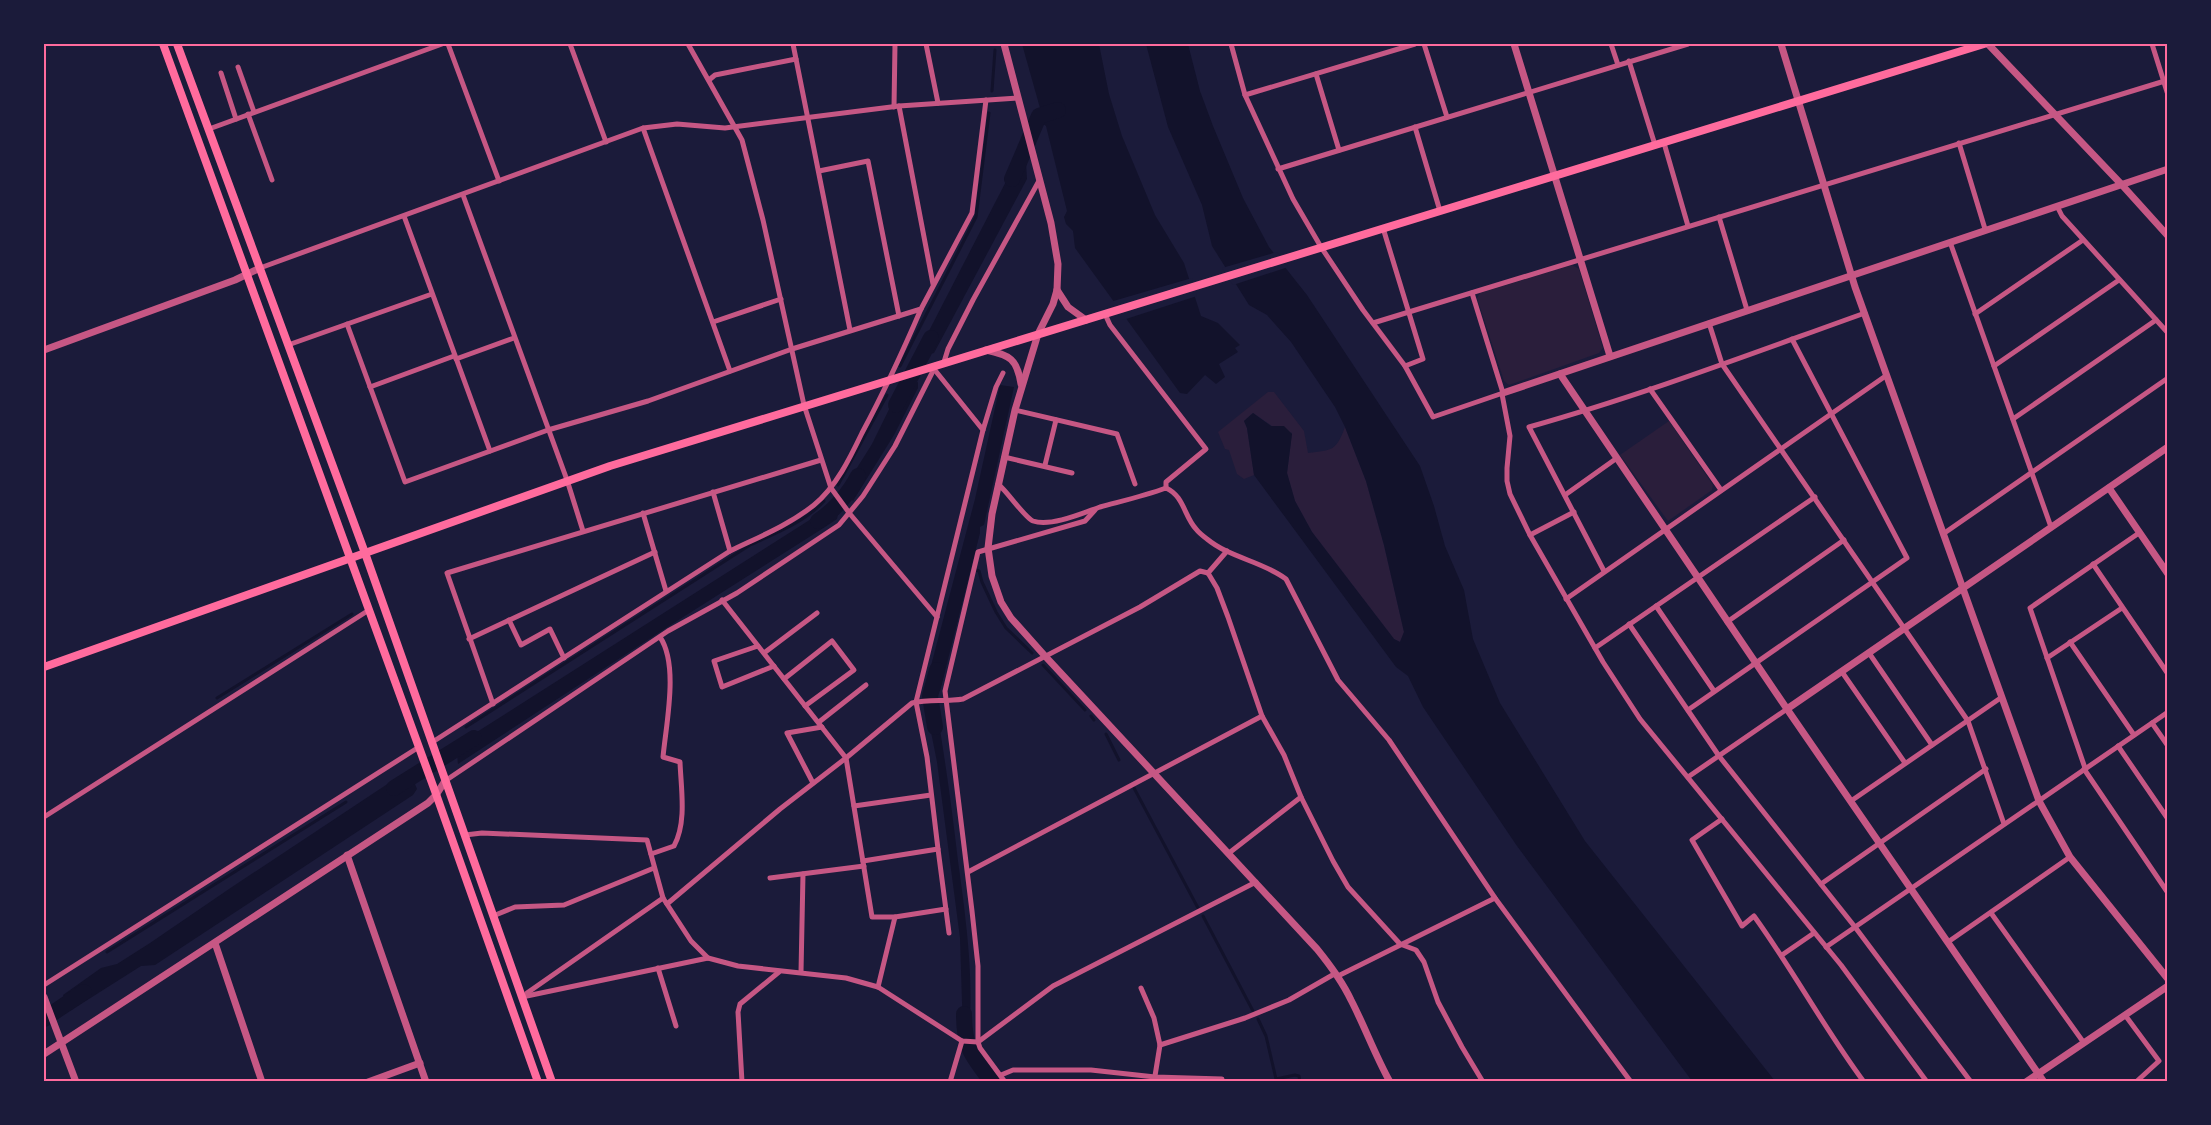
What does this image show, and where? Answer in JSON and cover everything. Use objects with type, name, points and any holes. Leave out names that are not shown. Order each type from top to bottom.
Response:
[{"type":"main road","points":[[163,44],[436,794],[538,1082]]},
{"type":"main road","points":[[177,44],[365,553],[552,1082]]},
{"type":"main road","points":[[44,667],[567,480],[891,378],[1986,44]]},
{"type":"street","points":[[209,129],[442,44]]},
{"type":"street","points":[[448,44],[499,182]]},
{"type":"street","points":[[570,44],[606,142]]},
{"type":"street","points":[[688,44],[742,140],[804,405],[831,488],[850,514],[937,617]]},
{"type":"street","points":[[793,44],[850,330]]},
{"type":"street","points":[[895,44],[896,107],[933,286]]},
{"type":"street","points":[[926,44],[938,103]]},
{"type":"street","points":[[1004,44],[1040,178],[1056,253],[1057,290],[1053,304],[1038,334],[1022,387],[998,484],[988,548],[992,576],[1001,602],[1011,618],[1045,656],[1317,949],[1337,975],[1390,1082]]},
{"type":"street","points":[[1231,44],[1245,95],[1293,199],[1321,248],[1405,366],[1433,417],[2168,169]]},
{"type":"street","points":[[1245,95],[1415,44]]},
{"type":"street","points":[[1424,44],[1447,117]]},
{"type":"street","points":[[1514,44],[1610,356]]},
{"type":"street","points":[[1611,44],[1618,65]]},
{"type":"street","points":[[1278,169],[1688,44]]},
{"type":"street","points":[[1781,44],[1852,275],[2038,801],[2070,857],[2168,979]]},
{"type":"street","points":[[1986,44],[2055,114],[2168,236]]},
{"type":"street","points":[[2152,44],[2168,95]]},
{"type":"street","points":[[709,80],[715,75],[796,59]]},
{"type":"street","points":[[1629,61],[1688,226]]},
{"type":"street","points":[[238,67],[273,180]]},
{"type":"street","points":[[221,73],[236,119]]},
{"type":"street","points":[[1316,74],[1339,150]]},
{"type":"street","points":[[1373,323],[2165,80]]},
{"type":"street","points":[[44,350],[260,268],[643,128],[677,124],[725,128],[896,107],[1018,98]]},
{"type":"street","points":[[431,744],[730,551],[789,523],[816,504],[831,488],[891,378],[921,309],[972,213],[986,100]]},
{"type":"street","points":[[1415,127],[1440,211]]},
{"type":"street","points":[[643,128],[730,371]]},
{"type":"street","points":[[1959,143],[1985,230]]},
{"type":"street","points":[[819,171],[868,161],[899,316]]},
{"type":"street","points":[[44,1054],[347,855],[436,794],[445,781],[660,637],[839,525],[850,514],[895,446],[1040,178]]},
{"type":"street","points":[[463,195],[567,480],[583,531]]},
{"type":"street","points":[[2057,206],[2062,216],[2168,333]]},
{"type":"street","points":[[404,216],[490,452]]},
{"type":"street","points":[[1719,217],[1747,310]]},
{"type":"street","points":[[1383,228],[1423,359],[1405,366]]},
{"type":"street","points":[[1975,314],[2083,240]]},
{"type":"street","points":[[1950,242],[2051,527]]},
{"type":"street","points":[[1994,366],[2119,280]]},
{"type":"street","points":[[1057,290],[1068,307],[1086,320]]},
{"type":"street","points":[[1473,293],[1502,394],[1510,436],[1507,481],[1510,494],[1530,535],[1566,598],[1640,719],[1826,947],[1927,1082]]},
{"type":"street","points":[[288,345],[432,294]]},
{"type":"street","points":[[713,322],[781,299]]},
{"type":"street","points":[[347,324],[405,482],[548,430],[648,401],[792,349],[921,309]]},
{"type":"street","points":[[1108,313],[1110,325],[1206,449],[1166,482],[1166,488]]},
{"type":"street","points":[[1604,571],[1529,427],[1584,412],[1865,313]]},
{"type":"street","points":[[2013,419],[2156,320]]},
{"type":"street","points":[[1709,323],[1722,364],[1968,721],[2004,824]]},
{"type":"street","points":[[370,387],[514,338]]},
{"type":"street","points":[[1688,710],[1907,558],[1792,339]]},
{"type":"street","points":[[986,350],[1010,358],[1019,371],[1022,387]]},
{"type":"street","points":[[938,365],[983,430]]},
{"type":"street","points":[[949,933],[927,757],[916,702],[983,430],[996,387],[1003,373]]},
{"type":"street","points":[[1560,374],[2044,1082]]},
{"type":"street","points":[[1566,598],[1887,375]]},
{"type":"street","points":[[1943,534],[2168,378]]},
{"type":"street","points":[[1650,389],[1721,490]]},
{"type":"street","points":[[1016,410],[1117,434],[1135,484]]},
{"type":"street","points":[[1045,465],[1056,420]]},
{"type":"street","points":[[1688,777],[2168,447]]},
{"type":"street","points":[[1004,457],[1072,473]]},
{"type":"street","points":[[1564,495],[1617,459]]},
{"type":"street","points":[[493,704],[447,573],[820,460]]},
{"type":"street","points":[[998,484],[1034,521],[1076,517],[1097,508],[1166,488],[1178,495],[1195,528],[1209,540],[1227,551],[1274,570],[1286,579],[1338,680],[1389,740],[1495,898],[1631,1082]]},
{"type":"street","points":[[2109,488],[2168,574]]},
{"type":"street","points":[[713,492],[730,551]]},
{"type":"street","points":[[1595,648],[1815,497]]},
{"type":"street","points":[[1005,1082],[977,1042],[978,966],[945,690],[978,552],[1085,521],[1097,508]]},
{"type":"street","points":[[1530,535],[1574,512]]},
{"type":"street","points":[[643,513],[666,591]]},
{"type":"street","points":[[2139,533],[2030,608],[2085,769],[2168,893]]},
{"type":"street","points":[[1728,622],[1844,540]]},
{"type":"street","points":[[1208,573],[1227,551]]},
{"type":"street","points":[[469,639],[655,552]]},
{"type":"street","points":[[2093,564],[2168,674]]},
{"type":"street","points":[[667,904],[912,703],[923,700],[945,702],[963,699],[1140,607],[1200,571],[1208,573],[1217,588],[1262,716],[1284,755],[1301,797],[1348,887],[1400,944],[1416,950],[1424,962],[1438,1002],[1483,1082]]},
{"type":"street","points":[[722,600],[846,758],[872,916],[895,917],[946,909]]},
{"type":"street","points":[[1656,606],[1714,692]]},
{"type":"street","points":[[2047,658],[2122,608]]},
{"type":"street","points":[[44,818],[369,610]]},
{"type":"street","points":[[764,653],[817,613]]},
{"type":"street","points":[[509,620],[520,645],[550,629],[564,658]]},
{"type":"street","points":[[1629,624],[1719,756],[1855,927],[1971,1082]]},
{"type":"street","points":[[651,854],[674,846],[681,834],[680,762],[663,757],[670,666],[665,644],[660,637]]},
{"type":"street","points":[[784,679],[832,641],[854,670],[805,706]]},
{"type":"street","points":[[2070,642],[2134,735]]},
{"type":"street","points":[[759,646],[714,661],[722,687],[774,666]]},
{"type":"street","points":[[1869,653],[1932,745]]},
{"type":"street","points":[[1842,672],[1905,763]]},
{"type":"street","points":[[813,783],[787,733],[820,725],[866,685]]},
{"type":"street","points":[[1851,801],[2002,697]]},
{"type":"street","points":[[1826,947],[2168,712]]},
{"type":"street","points":[[968,872],[1262,716]]},
{"type":"street","points":[[2152,723],[2168,746]]},
{"type":"street","points":[[2118,746],[2168,819]]},
{"type":"street","points":[[44,985],[419,748]]},
{"type":"street","points":[[1821,884],[1986,769]]},
{"type":"street","points":[[854,806],[931,795]]},
{"type":"street","points":[[1229,852],[1301,797]]},
{"type":"street","points":[[1722,819],[1692,840],[1742,926],[1754,916],[1864,1082]]},
{"type":"street","points":[[465,835],[482,833],[647,840],[663,898],[691,940],[708,957],[738,966],[846,978],[878,987],[963,1041],[977,1042],[1053,986],[1256,882]]},
{"type":"street","points":[[770,878],[938,849]]},
{"type":"street","points":[[347,855],[426,1082]]},
{"type":"street","points":[[1948,942],[2070,857]]},
{"type":"street","points":[[493,916],[515,907],[564,905],[654,868]]},
{"type":"street","points":[[801,972],[803,874]]},
{"type":"street","points":[[522,997],[663,898]]},
{"type":"street","points":[[1160,1045],[1289,1000],[1495,898]]},
{"type":"street","points":[[1991,913],[2084,1042]]},
{"type":"street","points":[[878,987],[895,917]]},
{"type":"street","points":[[1782,955],[1814,933]]},
{"type":"street","points":[[215,943],[262,1082]]},
{"type":"street","points":[[522,997],[708,957]]},
{"type":"street","points":[[658,968],[676,1026]]},
{"type":"street","points":[[742,1082],[738,1012],[740,1004],[778,972]]},
{"type":"street","points":[[2026,1082],[2168,986]]},
{"type":"street","points":[[1141,988],[1154,1018],[1160,1045],[1154,1079]]},
{"type":"street","points":[[44,997],[76,1082]]},
{"type":"street","points":[[2125,1015],[2159,1060],[2136,1082]]},
{"type":"street","points":[[950,1082],[963,1041]]},
{"type":"street","points":[[368,1082],[420,1063]]},
{"type":"street","points":[[1001,1075],[1013,1070],[1091,1070],[1154,1079],[1222,1079]]},
{"type":"shaded area","points":[[1022,44],[1099,44],[1109,94],[1122,136],[1155,215],[1184,263],[1201,316],[1218,323],[1240,345],[1235,348],[1238,352],[1219,364],[1225,377],[1216,384],[1205,375],[1187,394],[1180,393],[1075,248],[1073,231],[1066,224],[1064,217],[1067,211],[1046,126],[1039,121],[1037,114],[1040,108]]},
{"type":"shaded area","points":[[1146,44],[1188,44],[1200,91],[1213,126],[1243,198],[1269,247],[1307,295],[1420,466],[1445,546],[1464,590],[1473,639],[1500,703],[1585,841],[1775,1081],[1692,1081],[1517,846],[1423,707],[1408,676],[1396,667],[1254,475],[1244,421],[1253,413],[1271,426],[1284,426],[1292,434],[1287,473],[1295,501],[1312,532],[1394,639],[1400,642],[1404,632],[1384,545],[1366,481],[1345,427],[1335,407],[1291,342],[1267,315],[1249,305],[1212,246],[1202,205],[1168,127]]},
{"type":"shaded area","points":[[1022,159],[1026,162],[1027,179],[934,353],[915,358],[1015,164]]},
{"type":"shaded area","points":[[1572,265],[1579,269],[1603,348],[1599,353],[1509,385],[1504,381],[1477,298],[1480,293]]},
{"type":"shaded area","points":[[918,382],[918,388],[894,435],[853,501],[843,490],[872,444],[899,389]]},
{"type":"shaded area","points":[[1000,385],[1014,387],[984,525],[980,527],[940,691],[933,692],[927,690],[928,677],[975,499]]},
{"type":"shaded area","points":[[1268,392],[1274,392],[1304,431],[1308,453],[1332,448],[1339,441],[1345,427],[1366,481],[1384,545],[1404,632],[1400,642],[1394,639],[1312,532],[1295,501],[1287,473],[1292,433],[1272,426],[1253,413],[1244,421],[1254,475],[1244,479],[1237,474],[1229,450],[1225,449],[1218,432]]},
{"type":"shaded area","points":[[1669,421],[1713,485],[1712,490],[1668,521],[1620,455]]},
{"type":"shaded area","points":[[830,502],[838,514],[837,519],[458,764],[456,745],[463,739],[819,514]]},
{"type":"shaded area","points":[[936,706],[966,926],[971,992],[969,1035],[963,1034],[960,938],[937,762],[926,707]]},
{"type":"shaded area","points":[[410,772],[417,789],[413,795],[155,965],[141,966],[70,1011],[63,995],[101,968],[117,964],[401,775]]},
{"type":"shaded area","points":[[974,1049],[979,1060],[987,1062],[1001,1081],[989,1081],[966,1050]]},
{"type":"pier","points":[[1277,252],[1288,267],[1233,285],[1222,268]]},
{"type":"pier","points":[[1192,278],[1197,296],[1123,320],[1110,302]]},
{"type":"waterway","points":[[992,91],[995,50]]},
{"type":"waterway","points":[[1012,179],[1039,116],[1058,110]]},
{"type":"waterway","points":[[900,366],[976,217],[989,113]]},
{"type":"waterway","points":[[896,405],[931,338]]},
{"type":"waterway","points":[[838,485],[887,395]]},
{"type":"waterway","points":[[818,521],[841,501],[858,476]]},
{"type":"waterway","points":[[466,727],[750,545],[799,521],[824,501]]},
{"type":"waterway","points":[[976,570],[979,571],[996,612],[1006,628],[1032,653]]},
{"type":"waterway","points":[[217,698],[352,614]]},
{"type":"waterway","points":[[1043,665],[1085,710]]},
{"type":"waterway","points":[[935,727],[930,696],[937,670]]},
{"type":"waterway","points":[[1091,716],[1094,720]]},
{"type":"waterway","points":[[1106,734],[1119,760]]},
{"type":"waterway","points":[[394,788],[474,738]]},
{"type":"waterway","points":[[1134,788],[1198,908]]},
{"type":"waterway","points":[[107,952],[346,802]]},
{"type":"waterway","points":[[1203,916],[1253,1011]]},
{"type":"waterway","points":[[44,1019],[84,992]]},
{"type":"waterway","points":[[964,1014],[964,1026],[970,1051],[992,1082]]},
{"type":"waterway","points":[[1258,1019],[1266,1036],[1276,1079],[1295,1075],[1299,1076],[1300,1082]]}]
